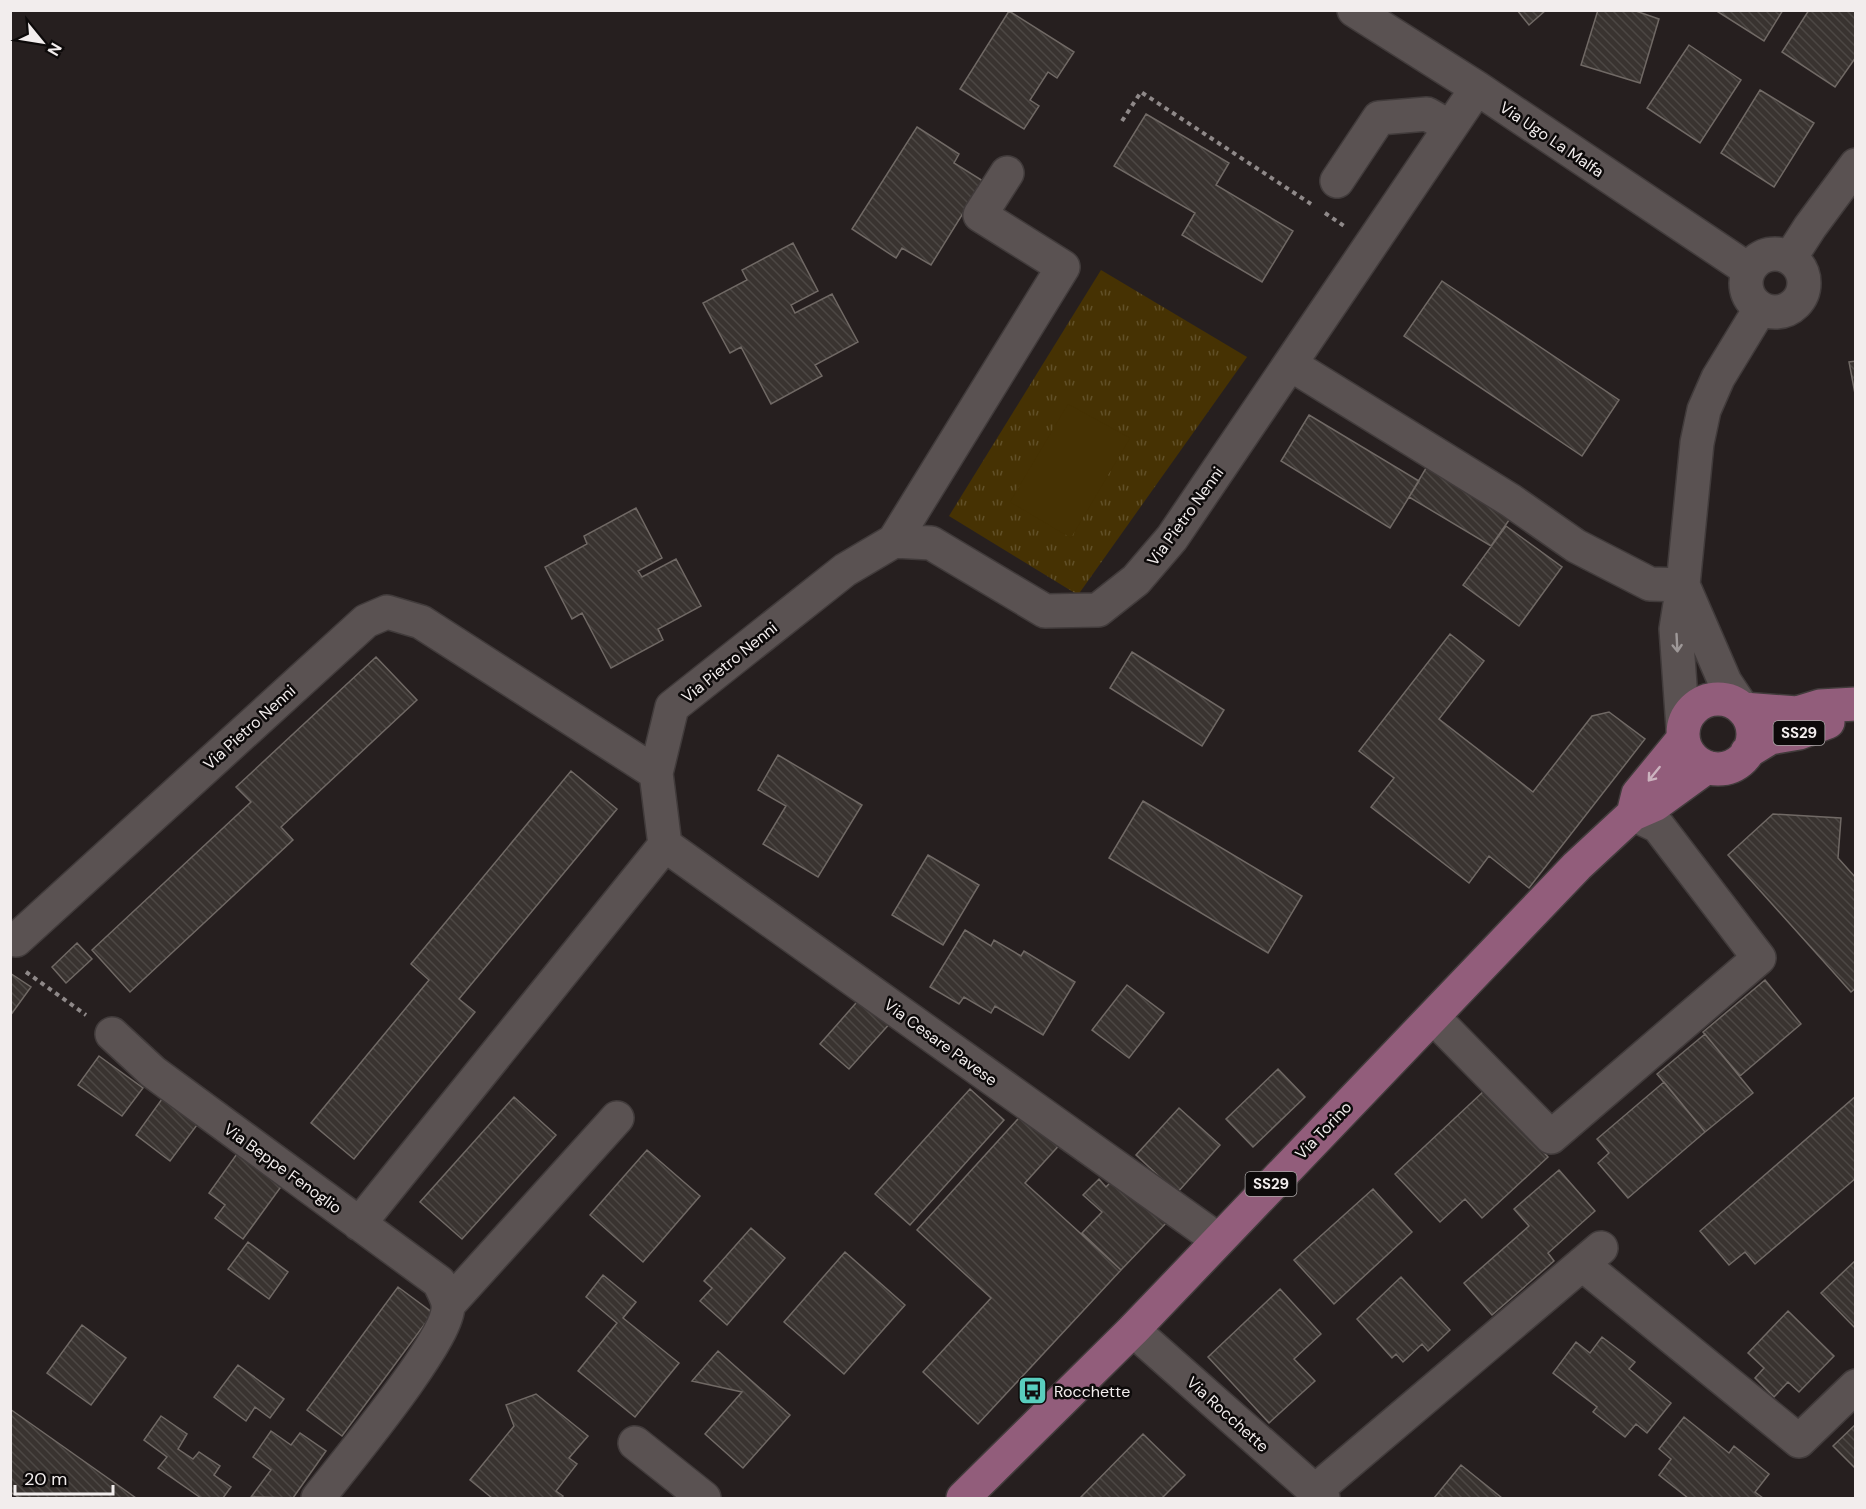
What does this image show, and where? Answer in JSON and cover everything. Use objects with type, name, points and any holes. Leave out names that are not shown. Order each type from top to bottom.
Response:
[{"type":"main road","name":"Via Torino","points":[[1633,814],[1638,794],[1683,733],[1687,717],[1702,702],[1724,699],[1743,709],[1797,713],[1820,706],[1853,711]]},
{"type":"main road","points":[[1743,709],[1753,734],[1747,752]]},
{"type":"main road","name":"Via Torino","points":[[963,1498],[1133,1330],[1217,1239],[1577,866],[1633,814],[1656,804],[1707,767],[1726,768],[1770,738],[1825,724],[1853,711]]},
{"type":"main road","points":[[1683,733],[1691,757],[1707,767]]},
{"type":"street","name":"Via Ugo La Malfa","points":[[1354,10],[1477,88],[1749,270]]},
{"type":"street","name":"Via Pietro Nenni","points":[[665,845],[656,773],[672,707],[845,570],[894,541],[931,543],[1045,611],[1098,610],[1137,580],[1172,538],[1477,88]]},
{"type":"street","points":[[1337,181],[1379,118],[1426,114],[1450,127]]},
{"type":"street","points":[[1790,258],[1809,226],[1856,165]]},
{"type":"street","points":[[894,541],[1063,267],[980,215],[1007,172]]},
{"type":"street","points":[[1775,254],[1790,258],[1804,278],[1804,286],[1798,301],[1785,311],[1768,312],[1761,309],[1748,296],[1745,288],[1749,270],[1759,258],[1767,255],[1775,254]]},
{"type":"street","points":[[1683,733],[1676,629],[1683,585],[1697,443],[1704,410],[1718,378],[1761,309]]},
{"type":"street","points":[[1290,364],[1510,500],[1576,546],[1650,584],[1683,585]]},
{"type":"street","points":[[1683,585],[1725,682],[1743,709]]},
{"type":"street","name":"Via Pietro Nenni","points":[[16,940],[366,621],[387,612],[421,622],[656,773]]},
{"type":"street","points":[[1433,1017],[1551,1137],[1759,958],[1658,826],[1633,814]]},
{"type":"street","points":[[359,1224],[665,845]]},
{"type":"street","name":"Via Cesare Pavese","points":[[665,845],[1217,1239]]},
{"type":"street","name":"Via Beppe Fenoglio","points":[[112,1034],[153,1072],[439,1282],[448,1305]]},
{"type":"street","points":[[318,1498],[426,1355],[442,1328],[448,1305],[617,1118]]},
{"type":"street","points":[[1319,1495],[1591,1256],[1799,1441],[1856,1386]]},
{"type":"street","name":"Via Rocchette","points":[[1133,1330],[1319,1495]]},
{"type":"street","points":[[635,1443],[704,1498]]},
{"type":"path","points":[[1122,121],[1141,92],[1371,244]]},
{"type":"path","points":[[16,940],[25,972],[112,1034]]},
{"type":"green space","points":[[1101,270],[1247,357],[1078,595],[949,516]]},
{"type":"green space","points":[[1068,404],[1130,438],[1071,538],[1010,502]]},
{"type":"building","points":[[1517,10],[1546,10],[1529,25]]},
{"type":"building","points":[[1598,10],[1633,10],[1659,19],[1640,83],[1581,65]]},
{"type":"building","points":[[1715,10],[1783,10],[1764,41]]},
{"type":"building","points":[[1809,10],[1852,10],[1856,13],[1856,57],[1835,87],[1782,52]]},
{"type":"building","points":[[1009,11],[1074,52],[1057,78],[1048,72],[1030,100],[1039,106],[1024,129],[960,89]]},
{"type":"building","points":[[1689,45],[1741,80],[1700,143],[1647,108]]},
{"type":"building","points":[[1760,90],[1814,123],[1774,187],[1721,153]]},
{"type":"building","points":[[1146,114],[1229,163],[1216,185],[1293,231],[1262,282],[1182,235],[1195,213],[1114,166]]},
{"type":"building","points":[[917,127],[959,154],[954,163],[983,181],[931,265],[902,248],[896,258],[852,229]]},
{"type":"building","points":[[793,243],[818,291],[791,305],[795,313],[832,294],[858,342],[815,365],[822,376],[771,404],[741,347],[730,353],[703,303],[747,280],[742,270]]},
{"type":"building","points":[[1442,281],[1619,400],[1582,456],[1404,336]]},
{"type":"building","points":[[1856,361],[1856,399],[1849,362]]},
{"type":"building","points":[[1309,415],[1419,481],[1390,528],[1281,461]]},
{"type":"building","points":[[1429,463],[1514,513],[1491,546],[1409,497]]},
{"type":"building","points":[[636,508],[662,558],[638,571],[642,577],[676,559],[701,606],[658,629],[663,640],[611,668],[582,613],[572,619],[545,567],[587,544],[584,536]]},
{"type":"building","points":[[1506,526],[1562,567],[1519,626],[1463,585]]},
{"type":"building","points":[[1450,634],[1484,661],[1439,719],[1533,792],[1592,716],[1609,712],[1645,739],[1529,888],[1489,856],[1469,883],[1371,807],[1394,778],[1359,751]]},
{"type":"building","points":[[1132,652],[1224,710],[1202,746],[1110,688]]},
{"type":"building","points":[[376,657],[417,700],[281,827],[293,840],[130,992],[92,950],[251,802],[236,787]]},
{"type":"building","points":[[778,755],[862,805],[818,877],[763,844],[786,806],[758,790]]},
{"type":"building","points":[[571,771],[617,809],[459,999],[475,1012],[354,1159],[311,1123],[429,980],[411,964]]},
{"type":"building","points":[[1143,801],[1302,896],[1268,953],[1109,858]]},
{"type":"building","points":[[1773,814],[1841,818],[1838,858],[1856,878],[1856,988],[1851,992],[1728,855]]},
{"type":"building","points":[[928,855],[979,885],[943,945],[892,915]]},
{"type":"building","points":[[965,930],[991,946],[994,940],[1021,956],[1024,951],[1075,982],[1043,1035],[995,1006],[991,1013],[964,997],[959,1004],[930,987]]},
{"type":"building","points":[[77,943],[92,959],[66,983],[52,967]]},
{"type":"building","points":[[10,973],[31,987],[10,1016]]},
{"type":"building","points":[[1765,980],[1801,1024],[1740,1076],[1703,1032]]},
{"type":"building","points":[[1127,985],[1164,1013],[1129,1058],[1092,1030]]},
{"type":"building","points":[[863,995],[892,1021],[849,1069],[820,1044]]},
{"type":"building","points":[[1705,1034],[1753,1093],[1705,1132],[1657,1074]]},
{"type":"building","points":[[99,1056],[143,1088],[122,1116],[78,1085]]},
{"type":"building","points":[[1278,1069],[1305,1097],[1253,1147],[1226,1119]]},
{"type":"building","points":[[1664,1082],[1705,1132],[1628,1198],[1598,1163],[1609,1153],[1597,1139]]},
{"type":"building","points":[[970,1089],[1004,1120],[910,1225],[875,1194]]},
{"type":"building","points":[[1485,1090],[1548,1157],[1482,1218],[1465,1199],[1440,1222],[1395,1174]]},
{"type":"building","points":[[1856,1096],[1856,1178],[1755,1264],[1745,1252],[1729,1265],[1700,1231]]},
{"type":"building","points":[[514,1097],[556,1135],[462,1239],[420,1202]]},
{"type":"building","points":[[162,1099],[197,1125],[170,1161],[136,1135]]},
{"type":"building","points":[[1179,1108],[1220,1145],[1177,1193],[1136,1155]]},
{"type":"building","points":[[1027,1109],[1063,1141],[1025,1183],[1121,1270],[978,1424],[923,1372],[991,1298],[917,1230]]},
{"type":"building","points":[[647,1150],[700,1196],[643,1262],[590,1215]]},
{"type":"building","points":[[239,1151],[283,1184],[243,1239],[215,1218],[225,1205],[209,1193]]},
{"type":"building","points":[[1559,1170],[1595,1211],[1548,1253],[1554,1261],[1492,1315],[1464,1283],[1529,1226],[1514,1209]]},
{"type":"building","points":[[1119,1174],[1168,1221],[1121,1270],[1082,1233],[1102,1212],[1083,1195],[1099,1179],[1106,1187]]},
{"type":"building","points":[[1373,1189],[1412,1232],[1334,1304],[1294,1260]]},
{"type":"building","points":[[751,1228],[785,1258],[727,1325],[700,1301],[712,1288],[704,1281]]},
{"type":"building","points":[[248,1242],[288,1272],[269,1299],[228,1269]]},
{"type":"building","points":[[845,1252],[905,1305],[844,1374],[784,1322]]},
{"type":"building","points":[[1856,1260],[1856,1329],[1821,1293]]},
{"type":"building","points":[[603,1275],[636,1302],[623,1318],[679,1363],[635,1417],[578,1371],[617,1323],[586,1297]]},
{"type":"building","points":[[1401,1277],[1450,1330],[1428,1351],[1422,1344],[1403,1362],[1396,1354],[1392,1358],[1357,1319]]},
{"type":"building","points":[[398,1287],[433,1313],[342,1436],[307,1410]]},
{"type":"building","points":[[1280,1289],[1321,1334],[1294,1359],[1315,1381],[1269,1423],[1208,1357]]},
{"type":"building","points":[[1788,1311],[1834,1356],[1799,1392],[1788,1382],[1774,1397],[1755,1378],[1764,1368],[1748,1353]]},
{"type":"building","points":[[82,1325],[126,1358],[91,1405],[47,1373]]},
{"type":"building","points":[[1602,1337],[1635,1362],[1629,1369],[1671,1403],[1647,1433],[1636,1424],[1625,1437],[1593,1412],[1597,1407],[1553,1373],[1576,1342],[1590,1353]]},
{"type":"building","points":[[718,1351],[790,1415],[743,1468],[705,1434],[742,1392],[692,1381]]},
{"type":"building","points":[[238,1365],[284,1399],[270,1418],[255,1407],[246,1421],[214,1397]]},
{"type":"building","points":[[536,1394],[588,1436],[569,1458],[577,1464],[556,1491],[563,1496],[561,1498],[492,1498],[470,1480],[514,1426],[506,1405]]},
{"type":"building","points":[[10,1409],[136,1498],[20,1498],[10,1492]]},
{"type":"building","points":[[161,1416],[187,1434],[178,1449],[193,1459],[199,1452],[220,1466],[214,1475],[231,1487],[223,1498],[201,1498],[158,1468],[167,1457],[144,1440]]},
{"type":"building","points":[[1684,1417],[1729,1453],[1734,1446],[1769,1474],[1755,1492],[1763,1498],[1688,1498],[1659,1475],[1671,1459],[1659,1449]]},
{"type":"building","points":[[1856,1424],[1856,1469],[1833,1446]]},
{"type":"building","points":[[271,1431],[291,1445],[300,1433],[326,1451],[293,1498],[251,1497],[271,1470],[253,1457]]},
{"type":"building","points":[[1143,1434],[1185,1475],[1162,1498],[1080,1498]]},
{"type":"building","points":[[1461,1465],[1502,1498],[1434,1498]]},
{"type":"place","name":"Rocchette","points":[[1033,1391]]}]
